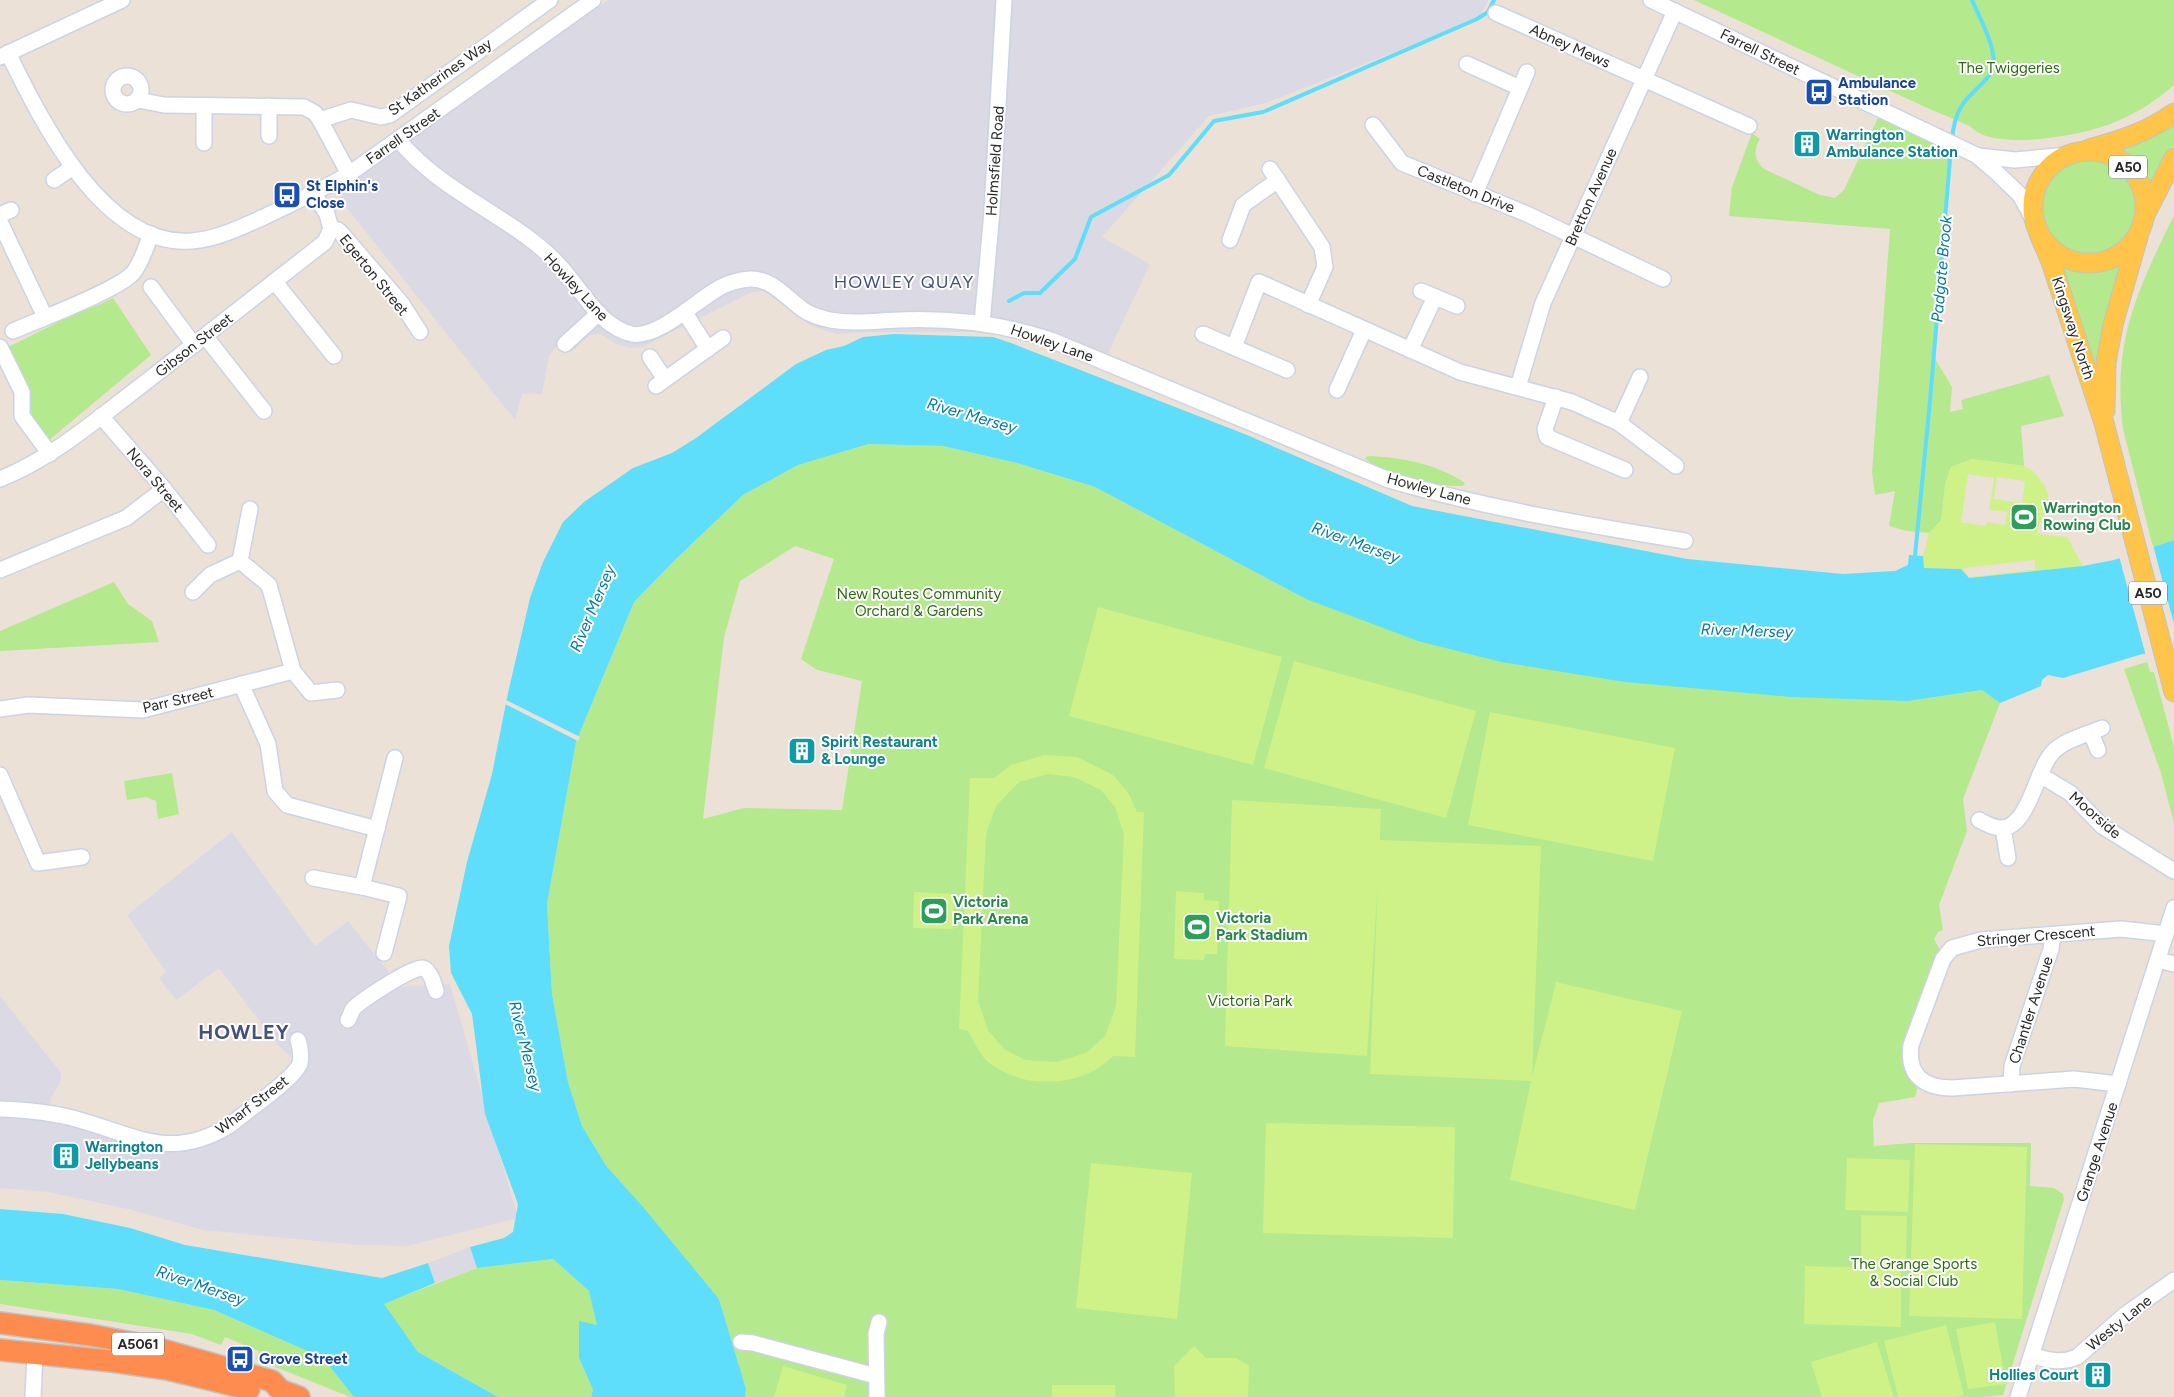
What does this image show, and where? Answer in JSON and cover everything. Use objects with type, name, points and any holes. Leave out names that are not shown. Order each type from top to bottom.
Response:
[{"type":"highway","name":"A5061","points":[[0,1323],[90,1335],[149,1346],[272,1381],[290,1393]]},
{"type":"highway","name":"A5061","points":[[0,1350],[167,1369],[229,1391],[270,1394],[290,1393]]},
{"type":"main road","name":"A50","points":[[2074,153],[2098,152],[2115,157],[2129,168],[2140,182],[2145,199],[2143,223],[2131,244],[2117,256],[2100,262],[2082,263],[2064,258],[2050,248],[2036,228],[2032,205],[2042,174],[2054,163],[2074,153],[2128,138],[2161,122],[2174,113]]},
{"type":"main road","name":"Kingsway North","points":[[2104,423],[2106,362],[2113,325],[2143,223],[2174,158]]},
{"type":"main road","name":"Kingsway North","points":[[2036,228],[2050,258],[2104,423],[2174,692]]},
{"type":"street","points":[[4,55],[122,0]]},
{"type":"street","name":"St Katherines Way","points":[[320,120],[351,110],[381,117],[390,114],[550,0]]},
{"type":"street","name":"Farrell Street","points":[[4,55],[73,167],[106,206],[129,224],[166,239],[182,241],[215,237],[229,233],[314,194],[349,174],[593,0]]},
{"type":"street","name":"Holmsfield Road","points":[[982,322],[992,211],[1004,0]]},
{"type":"street","name":"Farrell Street","points":[[1651,0],[1973,154],[1996,171],[2020,195],[2036,228]]},
{"type":"street","name":"Bretton Avenue","points":[[1518,387],[1543,302],[1675,11]]},
{"type":"street","name":"Abney Mews","points":[[1496,13],[1749,126]]},
{"type":"street","points":[[1467,64],[1520,88]]},
{"type":"street","points":[[1475,194],[1526,72]]},
{"type":"street","points":[[138,100],[164,105],[304,107],[315,113],[320,120],[349,174]]},
{"type":"street","points":[[204,106],[204,143]]},
{"type":"street","points":[[269,136],[270,106]]},
{"type":"street","name":"Castleton Drive","points":[[1373,125],[1402,163],[1527,214],[1663,279]]},
{"type":"street","name":"Howley Lane","points":[[398,140],[433,174],[516,230],[558,264],[599,314],[624,332],[636,335],[647,333],[685,313],[721,287],[736,281],[753,279],[769,284],[783,292],[805,311],[822,318],[842,322],[899,320],[982,322],[1018,329],[1051,340],[1389,480],[1431,492],[1564,521],[1685,541]]},
{"type":"street","name":"Farrell Street","points":[[1973,154],[2015,160],[2074,153]]},
{"type":"street","points":[[54,180],[73,167]]},
{"type":"street","points":[[1230,240],[1243,205],[1274,174],[1322,247],[1325,267],[1308,305]]},
{"type":"street","name":"Egerton Street","points":[[314,194],[327,214],[331,230],[338,230],[342,234],[402,304],[420,332]]},
{"type":"street","points":[[0,222],[45,317]]},
{"type":"street","name":"Gibson Street","points":[[0,479],[18,472],[50,454],[101,416],[325,242],[331,230]]},
{"type":"street","points":[[13,331],[128,278],[140,262],[151,234]]},
{"type":"street","points":[[275,282],[334,356]]},
{"type":"street","points":[[1234,347],[1259,282],[1460,372],[1556,397],[1619,423],[1676,466]]},
{"type":"street","points":[[151,287],[264,411]]},
{"type":"street","points":[[1410,350],[1428,294],[1457,306]]},
{"type":"street","points":[[685,313],[708,349]]},
{"type":"street","points":[[565,344],[599,314]]},
{"type":"street","points":[[1337,390],[1364,330]]},
{"type":"street","points":[[1203,334],[1287,370]]},
{"type":"street","points":[[650,357],[661,383],[723,338]]},
{"type":"street","points":[[0,347],[22,392],[22,416],[50,454]]},
{"type":"street","points":[[1619,423],[1640,377]]},
{"type":"street","points":[[1556,397],[1545,429],[1547,437],[1625,470]]},
{"type":"street","name":"Nora Street","points":[[101,416],[164,489],[208,545]]},
{"type":"street","points":[[0,570],[126,518],[164,489]]},
{"type":"street","points":[[240,561],[250,509]]},
{"type":"street","points":[[193,592],[210,575],[240,561]]},
{"type":"street","points":[[240,561],[269,585],[293,671],[311,693],[337,690]]},
{"type":"street","name":"Parr Street","points":[[0,709],[28,705],[143,710],[293,671]]},
{"type":"street","points":[[241,684],[268,744],[275,791],[287,805],[377,829]]},
{"type":"street","points":[[1979,820],[1994,827],[2004,828],[2015,824],[2019,820],[2049,756],[2055,749],[2097,731],[2098,750]]},
{"type":"street","points":[[362,887],[395,758]]},
{"type":"street","points":[[0,775],[38,863],[82,857]]},
{"type":"street","name":"Moorside","points":[[2040,775],[2070,793],[2102,826],[2174,871]]},
{"type":"street","points":[[2004,828],[2008,858]]},
{"type":"street","points":[[313,878],[399,896],[384,953]]},
{"type":"street","name":"Grange Avenue","points":[[2018,1397],[2174,908]]},
{"type":"street","name":"Stringer Crescent","points":[[2118,1084],[2074,1079],[1953,1088],[1928,1085],[1918,1077],[1912,1065],[1910,1053],[1913,1039],[1943,959],[1952,948],[1973,941],[2121,929],[2166,934]]},
{"type":"street","name":"Chantler Avenue","points":[[2011,1084],[2012,1066],[2052,950],[2054,935]]},
{"type":"street","points":[[2158,960],[2174,964]]},
{"type":"street","points":[[348,1020],[353,1009],[406,973],[417,968],[423,968],[428,972],[436,991]]},
{"type":"street","name":"Wharf Street","points":[[0,1109],[53,1113],[152,1143],[178,1144],[193,1141],[220,1131],[230,1125],[292,1076],[300,1062],[301,1055],[298,1040]]},
{"type":"street","name":"Westy Lane","points":[[2032,1355],[2055,1361],[2070,1360],[2076,1357],[2126,1314],[2174,1280]]},
{"type":"street","points":[[877,1397],[876,1334],[879,1322]]},
{"type":"street","points":[[741,1342],[753,1343],[876,1376]]},
{"type":"street","points":[[33,1397],[35,1353]]},
{"type":"shaded area","points":[[608,0],[1489,0],[1477,19],[1266,103],[1209,116],[1102,237],[1150,264],[1102,366],[1004,332],[872,332],[837,334],[811,326],[764,291],[752,292],[642,347],[631,348],[616,344],[601,334],[590,335],[571,352],[562,342],[549,356],[542,394],[522,394],[515,420],[336,194]]},
{"type":"shaded area","points":[[232,832],[315,946],[348,921],[391,975],[397,987],[450,984],[518,1218],[407,1246],[359,1245],[203,1230],[128,1209],[48,1192],[0,1188],[0,996],[61,1073],[61,1081],[51,1098],[49,1115],[193,1144],[303,1069],[277,1044],[219,968],[176,1000],[159,978],[166,972],[127,915]]},
{"type":"shaded area","points":[[470,1247],[477,1268],[435,1283],[428,1263]]},
{"type":"green space","name":"The Twiggeries","points":[[1694,0],[2174,0],[2174,85],[2139,111],[2101,127],[2040,139],[1998,139],[1981,134],[1970,126]]},
{"type":"green space","points":[[1879,116],[1951,151],[1934,357],[1952,387],[1950,412],[1963,409],[1961,400],[2049,375],[2064,416],[2021,426],[2024,466],[1972,459],[1951,467],[1946,482],[1941,521],[1929,533],[1907,531],[1889,526],[1895,491],[1875,495],[1872,472],[1890,229],[1729,216],[1732,187],[1752,133],[1760,139],[1756,147],[1756,158],[1764,169],[1820,195],[1835,198],[1844,190]]},
{"type":"green space","points":[[2174,122],[2174,145],[2151,186],[2142,170],[2118,148]]},
{"type":"green space","points":[[2089,160],[2107,164],[2122,174],[2132,189],[2136,207],[2132,225],[2122,240],[2107,250],[2089,254],[2071,250],[2056,240],[2046,225],[2042,207],[2046,189],[2056,174],[2071,164]]},
{"type":"green space","points":[[2174,215],[2174,540],[2153,547],[2123,429],[2121,369],[2130,318],[2149,269]]},
{"type":"green space","points":[[2125,260],[2101,384],[2062,265],[2094,270],[2109,267]]},
{"type":"green space","points":[[113,298],[151,355],[48,441],[36,432],[2,350],[83,310]]},
{"type":"green space","name":"Victoria Park","points":[[869,444],[943,446],[1017,463],[1095,487],[1306,599],[1908,701],[1982,690],[2000,703],[1963,799],[1967,831],[1939,905],[1943,930],[1938,932],[1934,939],[1941,952],[1903,1057],[1918,1086],[1915,1097],[1879,1103],[1873,1120],[1874,1146],[1912,1143],[2031,1143],[2030,1186],[2054,1188],[2063,1194],[2064,1199],[2003,1395],[1981,1397],[745,1397],[746,1389],[719,1299],[607,1167],[582,1126],[568,1082],[552,994],[547,904],[576,742],[634,602],[743,495],[798,465]],"holes":[[[795,546],[834,559],[801,659],[817,670],[862,681],[842,810],[744,808],[703,819],[724,637],[740,581]]]},
{"type":"green space","points":[[1368,456],[1406,460],[1431,466],[1465,483],[1463,486],[1453,486],[1411,480],[1384,471],[1373,465],[1365,458]]},
{"type":"green space","name":"Warrington Rowing Club","points":[[1972,459],[2024,466],[2033,471],[2045,486],[2048,494],[2048,504],[2036,534],[2067,537],[2083,566],[1969,578],[1961,569],[1924,568],[1923,556],[1929,533],[1941,521],[1945,484],[1951,467]],"holes":[[[1968,474],[1994,478],[1989,510],[2007,512],[2005,525],[1987,522],[1986,526],[1961,522]],[[1997,477],[2025,481],[2022,503],[1994,499]],[[2035,560],[2035,569],[1969,577],[1963,568]]]},
{"type":"green space","points":[[114,582],[128,604],[152,621],[159,642],[0,651],[0,631]]},
{"type":"green space","points":[[1098,607],[1282,657],[1253,765],[1069,716]]},
{"type":"green space","points":[[1294,661],[1476,711],[1446,818],[1264,768]]},
{"type":"green space","points":[[2147,662],[2150,672],[2154,672],[2174,747],[2174,823],[2161,773],[2124,669]]},
{"type":"green space","points":[[1490,712],[1675,748],[1653,861],[1468,825]]},
{"type":"green space","points":[[1044,755],[1077,757],[1113,775],[1129,794],[1137,812],[1144,812],[1135,1057],[1113,1056],[1095,1070],[1068,1080],[1039,1082],[1011,1075],[998,1069],[986,1060],[968,1031],[959,1029],[970,778],[994,778],[1011,765]],"holes":[[[1048,774],[1074,777],[1101,790],[1115,807],[1124,835],[1116,1006],[1105,1036],[1086,1053],[1057,1062],[1025,1060],[1004,1049],[988,1030],[978,1001],[986,834],[996,806],[1019,782]]]},
{"type":"green space","points":[[172,773],[179,814],[158,819],[156,801],[146,797],[127,800],[124,781]]},
{"type":"green space","points":[[1232,800],[1381,809],[1380,840],[1541,846],[1532,1077],[1556,982],[1682,1011],[1635,1210],[1510,1180],[1531,1081],[1370,1074],[1378,880],[1367,1056],[1225,1046]]},
{"type":"green space","name":"Victoria Park Stadium","points":[[1176,891],[1204,893],[1204,900],[1219,901],[1217,954],[1205,954],[1204,960],[1174,959]]},
{"type":"green space","name":"Victoria Park Arena","points":[[914,892],[954,894],[953,929],[913,928]]},
{"type":"green space","points":[[1266,1123],[1455,1127],[1453,1238],[1263,1233]]},
{"type":"green space","name":"The Grange Sports & Social Club","points":[[1915,1144],[2027,1147],[2022,1319],[1909,1316]]},
{"type":"green space","points":[[1847,1158],[1910,1160],[1908,1212],[1845,1210]]},
{"type":"green space","points":[[1091,1163],[1192,1173],[1177,1319],[1076,1308]]},
{"type":"green space","points":[[1861,1215],[1907,1216],[1906,1265],[1861,1265]]},
{"type":"green space","points":[[553,1259],[589,1291],[598,1325],[579,1322],[579,1358],[593,1390],[591,1397],[498,1397],[418,1352],[383,1304],[477,1268]]},
{"type":"green space","points":[[1805,1266],[1901,1269],[1901,1327],[1804,1324]]},
{"type":"green space","points":[[0,1280],[118,1289],[214,1310],[323,1358],[354,1397],[256,1359],[259,1351],[225,1337],[221,1345],[192,1334],[0,1304]]},
{"type":"green space","points":[[1995,1322],[2006,1384],[1968,1389],[1956,1329]]},
{"type":"green space","points":[[1946,1325],[1964,1395],[1955,1397],[1898,1397],[1884,1341]]},
{"type":"green space","points":[[1877,1342],[1894,1397],[1822,1397],[1811,1362]]},
{"type":"green space","points":[[1194,1346],[1206,1358],[1236,1358],[1249,1366],[1248,1397],[1175,1397],[1174,1366]]},
{"type":"green space","points":[[783,1366],[847,1385],[844,1397],[774,1397]]},
{"type":"green space","points":[[1052,1385],[1115,1385],[1115,1397],[1052,1397]]},
{"type":"water","name":"River Mersey","points":[[894,334],[993,337],[1247,435],[1412,506],[1687,559],[1843,574],[1895,571],[1908,565],[1909,555],[1923,556],[1924,568],[1961,569],[1969,578],[2083,566],[2114,560],[2174,540],[2174,647],[2139,655],[2063,678],[2048,675],[2042,680],[2041,686],[2000,703],[1982,690],[1908,701],[1792,697],[1625,682],[1501,662],[1418,641],[1306,599],[1095,487],[1017,463],[943,446],[869,444],[798,465],[743,495],[634,602],[576,742],[547,904],[552,994],[568,1082],[582,1126],[607,1167],[643,1207],[719,1299],[746,1389],[745,1397],[591,1397],[593,1390],[579,1358],[579,1321],[597,1325],[589,1291],[553,1259],[477,1268],[470,1247],[504,1238],[513,1232],[518,1204],[485,1114],[472,1014],[451,973],[449,946],[467,862],[492,774],[530,598],[543,562],[563,522],[584,502],[633,468],[672,453],[696,438],[796,364],[826,350],[844,346],[863,337]]},
{"type":"water","name":"River Mersey","points":[[0,1209],[63,1214],[130,1228],[185,1245],[382,1278],[428,1263],[435,1283],[384,1304],[418,1352],[498,1397],[354,1397],[323,1358],[214,1310],[118,1289],[0,1280]]},
{"type":"pier","points":[[2153,545],[2174,624],[2174,650],[2146,656],[2119,556]]},
{"type":"pier","points":[[2036,567],[2036,569],[1969,577],[1962,568],[1970,576]]},
{"type":"pier","points":[[504,699],[580,737],[578,741],[503,703]]},
{"type":"waterway","points":[[1009,301],[1024,293],[1040,293],[1075,259],[1091,217],[1169,175],[1214,121],[1263,112],[1477,19],[1488,12],[1494,0]]},
{"type":"waterway","name":"Padgate Brook","points":[[1952,140],[1959,111],[1966,100],[1988,77],[1994,63],[1989,40],[1972,0]]},
{"type":"waterway","name":"Padgate Brook","points":[[1915,556],[1951,147]]},
{"type":"place","name":"Ambulance Station","points":[[1819,92]]},
{"type":"place","name":"Warrington Ambulance Station","points":[[1807,144]]},
{"type":"place","name":"St Elphin's Close","points":[[287,195]]},
{"type":"place","name":"Warrington Rowing Club","points":[[2024,517]]},
{"type":"place","name":"Spirit Restaurant & Lounge","points":[[802,751]]},
{"type":"place","name":"Victoria Park Arena","points":[[934,911]]},
{"type":"place","name":"Victoria Park Stadium","points":[[1197,927]]},
{"type":"place","name":"Warrington Jellybeans","points":[[66,1156]]},
{"type":"place","name":"Grove Street","points":[[240,1359]]},
{"type":"place","name":"Hollies Court","points":[[2098,1375]]},
{"type":"district","name":"HOWLEY QUAY","points":[[904,282]]},
{"type":"district","name":"HOWLEY","points":[[244,1032]]},
{"type":"park label","name":"New Routes Community Orchard & Gardens","points":[[919,602]]}]
